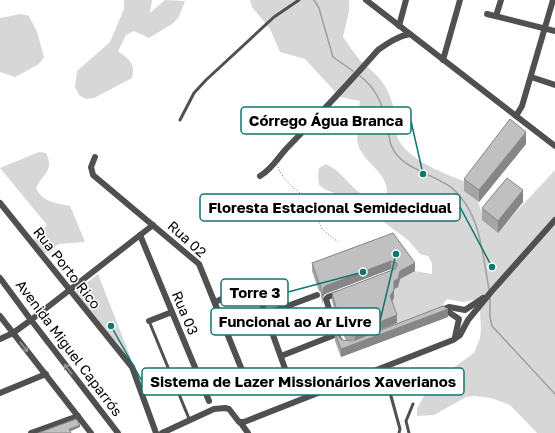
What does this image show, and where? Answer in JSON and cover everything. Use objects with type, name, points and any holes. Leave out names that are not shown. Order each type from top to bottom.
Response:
[{"type":"street","points":[[366,0],[555,146]]},
{"type":"street","points":[[399,26],[406,0]]},
{"type":"street","points":[[443,60],[460,0]]},
{"type":"street","points":[[496,16],[501,0]]},
{"type":"street","points":[[516,116],[522,106],[552,0]]},
{"type":"street","points":[[487,14],[555,31]]},
{"type":"street","points":[[260,176],[268,172],[378,50],[397,38],[410,34]]},
{"type":"street","points":[[531,77],[555,85]]},
{"type":"street","name":"Rua 02","points":[[95,157],[91,167],[93,175],[199,264],[216,302],[248,385]]},
{"type":"street","name":"Rua Porto Rico","points":[[0,202],[69,291],[132,367],[156,433]]},
{"type":"street","points":[[240,422],[304,399],[453,340],[460,335],[468,320],[491,292],[555,220]]},
{"type":"street","points":[[0,339],[13,333],[31,320],[153,225]]},
{"type":"street","name":"Rua 03","points":[[140,235],[209,401]]},
{"type":"street","name":"Avenida Miguel Caparrós","points":[[0,278],[118,433]]},
{"type":"street","points":[[346,345],[338,338],[326,300],[328,296],[348,289]]},
{"type":"street","points":[[216,302],[245,290],[256,293],[260,298],[288,374]]},
{"type":"street","points":[[453,340],[458,330],[459,312],[465,310],[491,292]]},
{"type":"street","points":[[266,314],[317,295]]},
{"type":"street","points":[[430,314],[455,307],[469,313],[468,320]]},
{"type":"street","points":[[444,309],[463,322],[468,320]]},
{"type":"street","points":[[149,320],[172,312]]},
{"type":"street","points":[[0,316],[91,433]]},
{"type":"street","points":[[281,356],[332,336]]},
{"type":"street","points":[[0,393],[46,374]]},
{"type":"street","points":[[162,433],[176,431],[190,421],[214,409],[225,408],[229,410],[248,433]]},
{"type":"street","points":[[32,433],[78,416]]},
{"type":"lane","points":[[180,120],[194,93],[206,80],[274,17],[299,0]]},
{"type":"lane","points":[[149,320],[190,421]]},
{"type":"lane","points":[[384,367],[400,429],[399,433]]},
{"type":"lane","points":[[410,433],[406,421],[414,404]]},
{"type":"path","points":[[280,157],[279,169],[288,182],[311,200],[341,212]]},
{"type":"path","points":[[311,200],[322,229],[338,242]]},
{"type":"shaded area","points":[[124,0],[152,0],[150,13],[165,0],[185,1],[179,17],[172,24],[149,38],[134,31],[126,35],[118,51],[131,62],[133,69],[132,78],[94,98],[86,99],[79,95],[75,87],[77,71],[110,42],[124,9]]},
{"type":"shaded area","points":[[250,0],[349,0],[349,11],[343,37],[359,59],[384,84],[395,112],[397,120],[397,136],[401,144],[408,152],[428,166],[470,183],[482,212],[500,229],[555,170],[555,433],[537,433],[510,405],[491,398],[474,396],[466,397],[434,415],[417,416],[417,409],[426,392],[453,368],[474,353],[480,338],[480,312],[474,300],[463,302],[447,299],[442,306],[397,325],[390,304],[394,298],[394,289],[400,279],[415,271],[432,274],[432,263],[428,256],[420,254],[408,240],[381,220],[319,185],[319,168],[326,164],[340,174],[363,195],[380,200],[387,196],[387,187],[384,180],[365,157],[357,141],[361,123],[359,106],[360,101],[340,97],[305,59],[280,52],[270,29],[252,7]]},
{"type":"shaded area","points":[[21,14],[29,16],[37,32],[44,57],[39,64],[15,77],[0,72],[0,18]]},
{"type":"shaded area","points":[[39,152],[46,153],[49,164],[47,172],[36,188],[46,199],[55,203],[70,206],[85,242],[58,244],[49,254],[41,252],[33,241],[47,225],[0,168]]},
{"type":"shaded area","points":[[98,274],[132,361],[75,292]]},
{"type":"building","points":[[510,119],[526,132],[479,190],[464,179]]},
{"type":"building","points":[[507,178],[523,190],[498,221],[482,208]]},
{"type":"building","points":[[393,233],[415,263],[400,271],[398,279],[394,281],[394,290],[390,296],[397,315],[355,332],[347,332],[339,318],[332,293],[395,269],[397,263],[391,261],[325,286],[323,289],[323,296],[321,286],[312,263]]},
{"type":"building","points":[[443,306],[448,309],[341,349],[335,332],[342,340],[353,341]]},
{"type":"building","points":[[76,419],[80,425],[69,429],[71,433],[38,433]]},
{"type":"waterway","points":[[314,0],[319,8],[333,57],[353,71]]},
{"type":"waterway","points":[[360,76],[371,86],[378,98],[386,119],[391,145],[397,155],[403,161],[419,171],[445,183],[452,188],[462,198],[469,209],[479,234],[489,289]]},
{"type":"waterway","points":[[490,298],[490,317],[492,326],[555,394]]},
{"type":"place","name":"Córrego Água Branca","points":[[423,174]]},
{"type":"place","name":"Funcional ao Ar Livre","points":[[396,254]]},
{"type":"place","name":"Floresta Estacional Semidecidual","points":[[492,267]]},
{"type":"place","name":"Torre 3","points":[[363,272]]},
{"type":"place","name":"Sistema de Lazer Missionários Xaverianos","points":[[111,326]]}]
